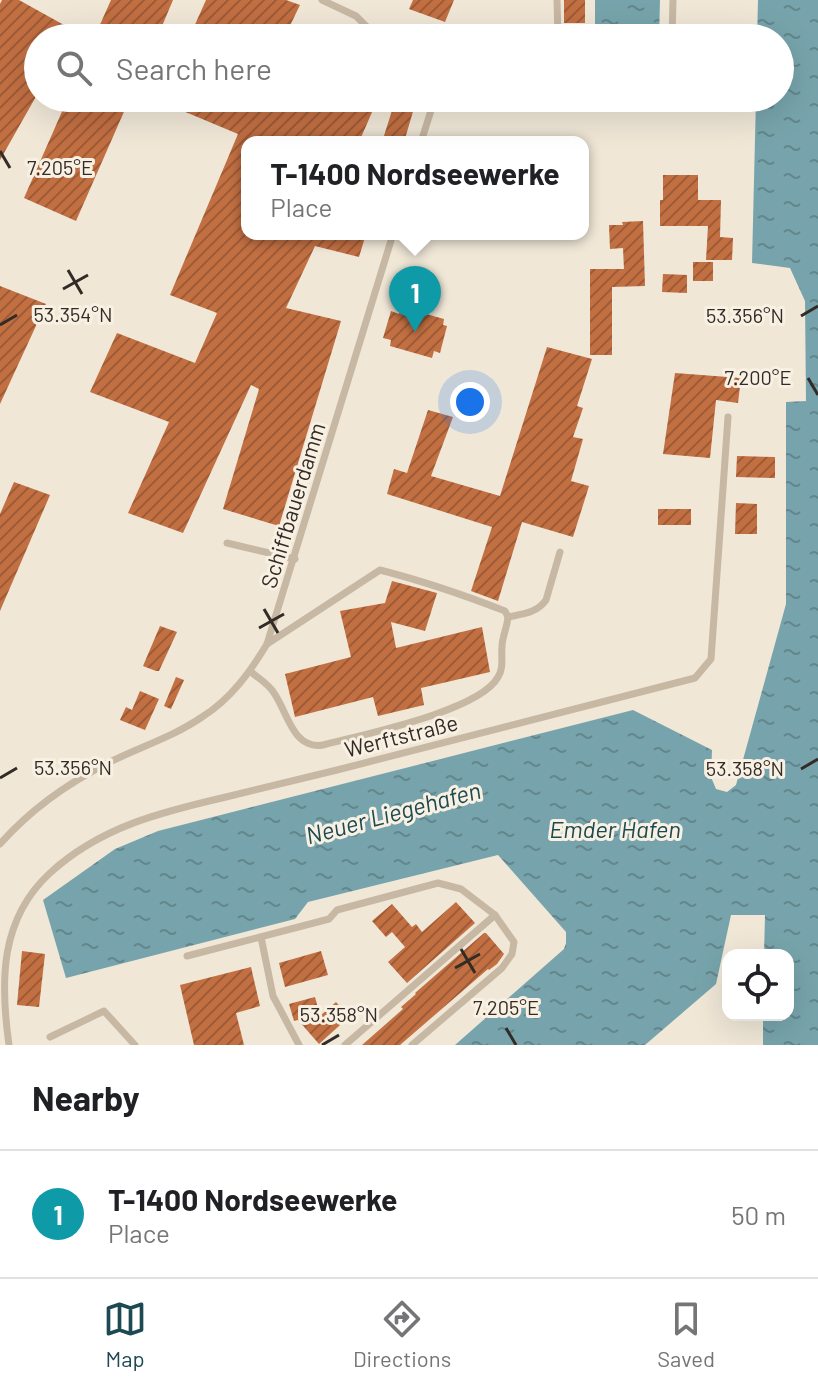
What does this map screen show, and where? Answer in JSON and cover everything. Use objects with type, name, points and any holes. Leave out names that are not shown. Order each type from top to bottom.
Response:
[{"type":"lane","points":[[322,0],[356,16],[364,24]]},
{"type":"lane","points":[[557,0],[558,24]]},
{"type":"lane","points":[[672,24],[673,0]]},
{"type":"lane","points":[[423,136],[430,112]]},
{"type":"lane","name":"Schiffbauerdamm","points":[[0,844],[26,818],[63,789],[109,762],[204,716],[228,696],[250,671],[267,644],[295,559],[391,240]]},
{"type":"lane","name":"Werftstraße","points":[[9,1045],[3,1025],[0,977],[12,922],[40,883],[94,841],[158,813],[695,678],[711,659],[728,417]]},
{"type":"lane","points":[[227,543],[295,559]]},
{"type":"lane","points":[[508,617],[541,607],[546,600],[560,552]]},
{"type":"lane","points":[[250,671],[273,690],[301,741],[313,747],[323,745],[414,721],[462,704],[490,688],[500,673],[508,617],[505,611],[456,593],[380,570],[267,644]]},
{"type":"lane","points":[[187,956],[329,919],[337,910],[438,883],[461,889],[495,915],[514,942],[512,954],[502,968],[412,1045]]},
{"type":"lane","points":[[345,1045],[495,915]]},
{"type":"lane","points":[[261,937],[273,996],[299,1045]]},
{"type":"lane","points":[[50,1037],[104,1011],[135,1045]]},
{"type":"water","points":[[595,0],[660,0],[659,24],[595,24]]},
{"type":"water","name":"Emder Hafen","points":[[758,0],[818,0],[818,1045],[763,1045],[763,1021],[794,1021],[794,949],[764,949],[765,915],[731,915],[716,984],[645,1045],[455,1045],[564,949],[566,943],[566,932],[498,855],[308,902],[295,919],[66,978],[43,900],[115,849],[158,831],[633,710],[712,750],[711,777],[716,789],[727,792],[736,785],[786,604],[786,402],[806,401],[805,301],[790,268],[752,263],[756,112],[794,112],[794,24],[757,24]]},
{"type":"building","points":[[2,0],[19,0],[62,24],[24,24],[24,112],[27,112],[0,160]]},
{"type":"building","points":[[111,0],[173,0],[163,24],[100,24]]},
{"type":"building","points":[[206,0],[286,0],[300,5],[291,24],[195,24]]},
{"type":"building","points":[[413,0],[454,0],[445,22],[409,9]]},
{"type":"building","points":[[564,0],[585,0],[585,23],[564,23]]},
{"type":"building","points":[[62,112],[124,112],[76,221],[24,198]]},
{"type":"building","points":[[185,112],[372,112],[362,136],[241,136],[241,240],[364,240],[359,257],[315,246],[286,308],[341,321],[279,526],[223,509],[259,389],[251,385],[183,533],[128,513],[169,422],[90,392],[117,333],[195,363],[217,313],[170,295],[238,134]]},
{"type":"building","points":[[392,112],[413,112],[406,136],[384,136]]},
{"type":"building","points":[[663,175],[698,175],[698,200],[721,200],[720,237],[733,238],[732,260],[706,260],[708,226],[660,226]]},
{"type":"building","points":[[643,221],[645,286],[612,287],[612,355],[590,355],[590,269],[624,269],[623,248],[610,249],[609,225]]},
{"type":"building","points":[[693,262],[713,262],[713,281],[693,281]]},
{"type":"building","points":[[663,274],[687,275],[687,293],[662,292]]},
{"type":"building","points":[[0,286],[46,304],[0,404]]},
{"type":"building","points":[[401,307],[444,319],[443,325],[447,326],[440,353],[434,351],[432,358],[390,346],[391,340],[383,338],[391,311],[399,314]]},
{"type":"building","points":[[547,347],[592,359],[577,406],[583,408],[573,437],[583,439],[571,481],[589,486],[573,537],[522,522],[498,601],[471,591],[492,527],[387,494],[394,469],[407,473],[428,410],[453,417],[431,476],[500,496]]},
{"type":"building","points":[[675,373],[741,378],[738,403],[716,400],[710,458],[663,454]]},
{"type":"building","points":[[737,456],[775,457],[775,478],[736,477]]},
{"type":"building","points":[[14,482],[50,495],[0,611],[0,514]]},
{"type":"building","points":[[736,503],[757,504],[757,534],[735,534]]},
{"type":"building","points":[[658,509],[691,509],[691,525],[658,525]]},
{"type":"building","points":[[392,581],[437,593],[425,631],[391,622],[396,648],[482,627],[490,672],[421,688],[424,705],[378,716],[373,697],[295,717],[285,674],[351,657],[340,611],[385,603]]},
{"type":"building","points":[[160,626],[177,632],[159,671],[156,671],[143,666]]},
{"type":"building","points":[[176,677],[184,680],[171,709],[164,706]]},
{"type":"building","points":[[140,691],[159,699],[145,730],[120,720],[126,707],[132,710]]},
{"type":"building","points":[[456,902],[475,923],[407,983],[388,962],[405,947],[392,932],[386,937],[372,921],[392,904],[412,927],[416,924],[422,932]]},
{"type":"building","points":[[484,933],[504,954],[497,964],[400,1045],[362,1045],[403,1009],[401,1007],[415,993]]},
{"type":"building","points":[[22,951],[45,954],[39,1007],[17,1005]]},
{"type":"building","points":[[321,951],[328,975],[285,987],[279,963]]},
{"type":"building","points":[[251,967],[260,1006],[236,1013],[244,1045],[194,1045],[180,985]]},
{"type":"building","points":[[315,997],[320,1016],[336,1002],[349,1017],[319,1044],[298,1020],[294,1021],[289,1004]]},
{"type":"place","name":"T-1400 Nordseewerke","points":[[415,332]]},
{"type":"water label","name":"Neuer Liegehafen","points":[[393,812]]}]
